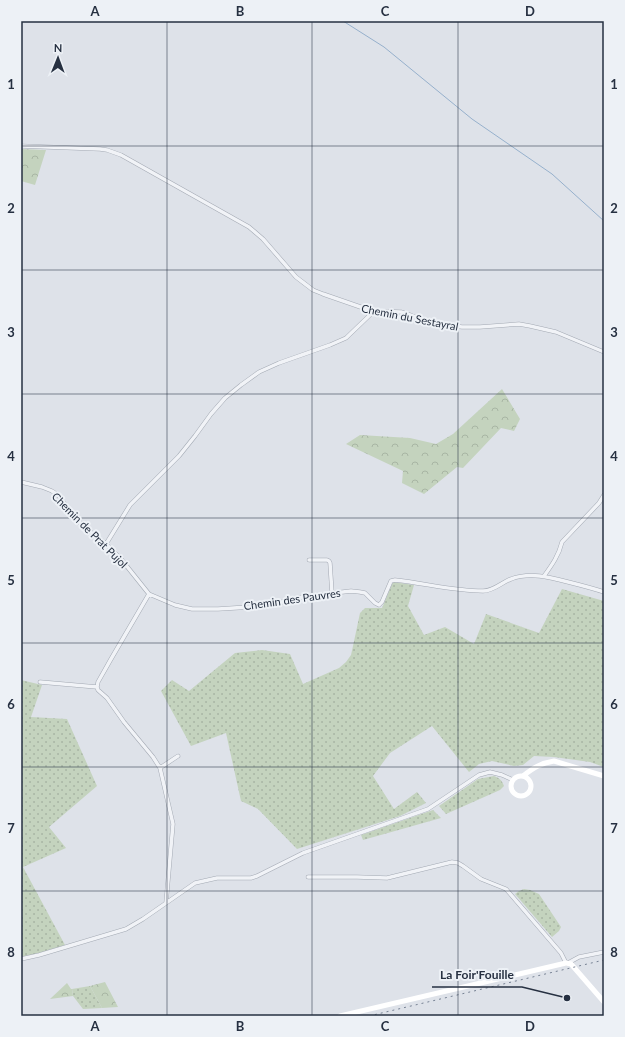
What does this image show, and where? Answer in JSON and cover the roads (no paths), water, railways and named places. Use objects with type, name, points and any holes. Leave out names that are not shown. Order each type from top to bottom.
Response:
[{"type":"main road","points":[[526,777],[533,769],[545,762],[554,761],[604,776]]},
{"type":"main road","points":[[519,776],[526,777],[531,783],[531,789],[523,796],[516,794],[512,791],[511,785],[513,780],[519,776]]},
{"type":"main road","points":[[340,1016],[567,963],[574,967],[604,1002]]},
{"type":"street","name":"Chemin du Sestayral","points":[[21,146],[100,149],[121,155],[249,227],[263,239],[296,277],[312,290],[372,311],[401,312],[428,322],[456,326],[480,327],[519,324],[530,326],[556,332],[604,352]]},
{"type":"street","points":[[106,544],[130,505],[179,456],[225,398],[259,372],[346,338],[371,314],[372,311]]},
{"type":"street","name":"Chemin de Prat Pujol","points":[[21,482],[42,487],[61,498],[86,529],[106,544],[121,559],[149,594]]},
{"type":"street","points":[[544,576],[555,560],[562,542],[599,503],[604,495]]},
{"type":"street","points":[[309,560],[329,561],[332,593]]},
{"type":"street","name":"Chemin des Pauvres","points":[[149,594],[175,605],[192,609],[266,606],[302,597],[351,591],[365,593],[379,605],[382,602],[392,580],[459,590],[485,591],[510,579],[527,575],[544,576],[604,592]]},
{"type":"street","points":[[149,594],[101,676],[97,687],[153,756],[160,768],[173,824],[166,903]]},
{"type":"street","points":[[40,682],[97,687]]},
{"type":"street","points":[[160,768],[178,756]]},
{"type":"street","points":[[21,959],[39,956],[126,929],[190,886],[200,881],[217,878],[250,878],[257,876],[302,853],[428,809],[479,775],[490,772],[513,780]]},
{"type":"street","points":[[308,877],[387,878],[452,862],[458,863],[481,879],[506,889],[561,953],[567,963],[579,957],[604,952]]},
{"type":"waterway","points":[[343,21],[384,47],[472,119],[552,174],[604,221]]},
{"type":"railway","points":[[369,1016],[604,960]]},
{"type":"place","name":"La Foir'Fouille","points":[[567,998]]}]
